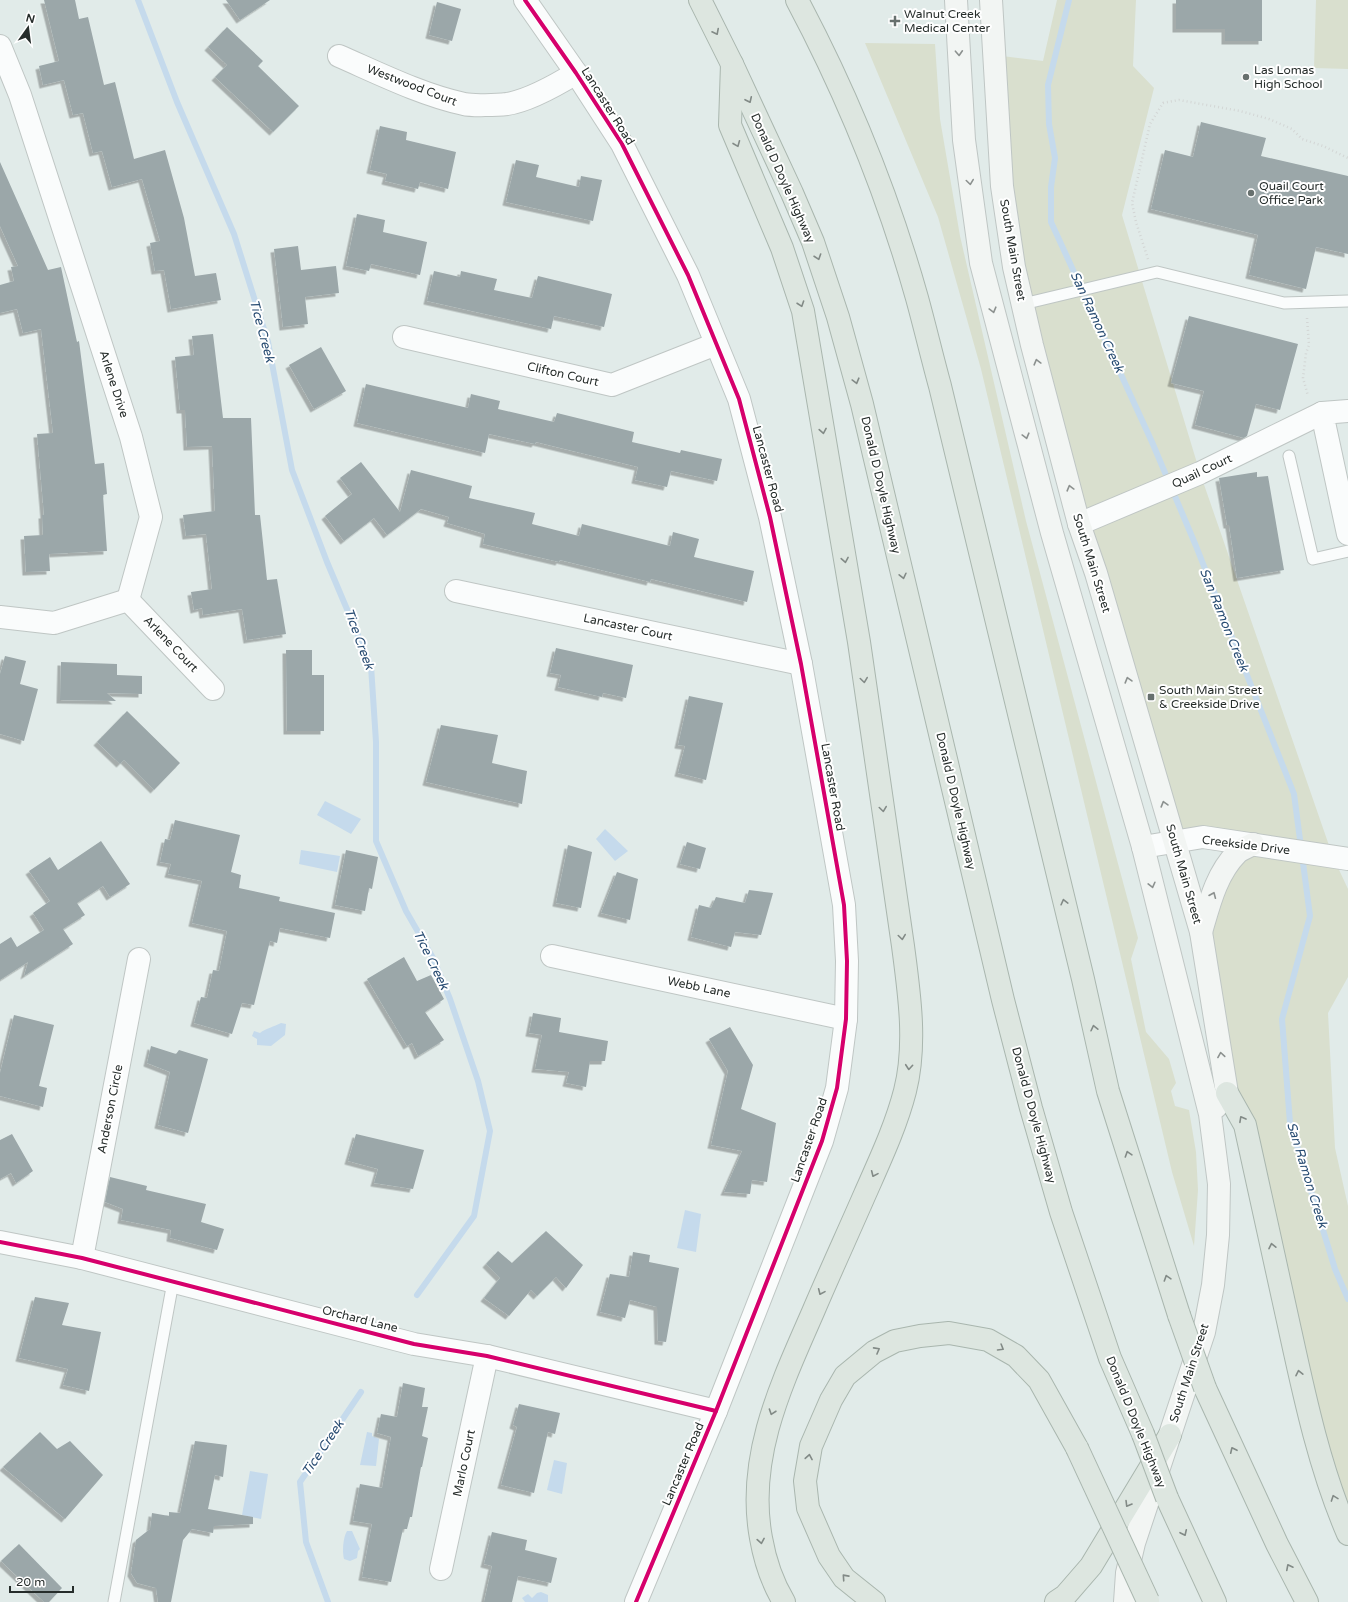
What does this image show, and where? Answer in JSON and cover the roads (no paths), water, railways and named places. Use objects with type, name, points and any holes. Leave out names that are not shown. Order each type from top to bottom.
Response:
[{"type":"highway","name":"Donald D Doyle Highway","points":[[700,0],[732,64],[792,193],[813,242],[838,317],[862,404],[1001,992],[1031,1108],[1061,1212],[1110,1358],[1143,1434],[1167,1498],[1215,1602]]},
{"type":"highway","points":[[797,0],[819,42],[856,125],[889,212],[917,297],[942,394],[1081,971],[1108,1091],[1179,1315],[1205,1388],[1277,1544],[1307,1602]]},
{"type":"highway","points":[[732,64],[730,125],[782,248],[803,311],[859,642],[909,990],[910,1034],[908,1074],[900,1106],[880,1158],[783,1380],[768,1422],[760,1460],[758,1483],[758,1526],[763,1553],[774,1586],[784,1602]]},
{"type":"highway","points":[[1227,1093],[1245,1125],[1313,1428],[1328,1482],[1348,1534]]},
{"type":"highway","points":[[874,1602],[844,1578],[829,1556],[808,1508],[805,1481],[811,1446],[821,1420],[845,1376],[868,1356],[895,1341],[920,1336],[949,1333],[988,1340],[1016,1356],[1039,1380],[1077,1448],[1148,1602]]},
{"type":"highway","points":[[1056,1602],[1065,1596],[1091,1566],[1170,1435]]},
{"type":"main road","name":"South Main Street","points":[[956,0],[964,140],[981,263],[1052,533],[1143,847],[1210,1114],[1220,1184],[1218,1235],[1213,1285],[1204,1332],[1134,1543],[1127,1573],[1125,1602]]},
{"type":"main road","name":"South Main Street","points":[[991,0],[1002,186],[1014,266],[1032,345],[1079,524],[1096,573],[1201,932],[1227,1093]]},
{"type":"main road","points":[[1201,932],[1212,895],[1225,870],[1237,852],[1258,845]]},
{"type":"main road","points":[[1210,1114],[1227,1093]]},
{"type":"street","name":"Lancaster Road","points":[[525,0],[576,73],[625,151],[688,275],[739,399],[770,517],[801,664],[844,905],[847,961],[846,1019],[837,1088],[822,1141],[716,1411],[636,1602]]},
{"type":"street","name":"Arlene Drive","points":[[0,46],[20,95],[131,437],[151,517],[128,600]]},
{"type":"street","name":"Westwood Court","points":[[339,56],[417,90],[465,105],[507,104],[536,94],[558,84],[576,73]]},
{"type":"street","name":"Clifton Court","points":[[404,337],[612,385],[716,344]]},
{"type":"street","name":"Quail Court","points":[[1079,524],[1151,495],[1200,473],[1318,415],[1348,411]]},
{"type":"street","points":[[1318,415],[1348,534]]},
{"type":"street","name":"Lancaster Court","points":[[456,591],[801,664]]},
{"type":"street","points":[[0,617],[54,623],[128,600]]},
{"type":"street","name":"Arlene Court","points":[[128,600],[213,689]]},
{"type":"street","name":"Creekside Drive","points":[[1143,847],[1203,837],[1340,858]]},
{"type":"street","name":"Webb Lane","points":[[552,956],[846,1019]]},
{"type":"street","name":"Anderson Circle","points":[[82,1258],[139,959]]},
{"type":"street","name":"Orchard Lane","points":[[0,1242],[82,1258],[414,1344],[487,1356],[716,1411]]},
{"type":"street","name":"Marlo Court","points":[[441,1569],[487,1356]]},
{"type":"lane","points":[[1023,304],[1157,272],[1284,302],[1348,301]]},
{"type":"lane","points":[[1289,456],[1313,559],[1348,551]]},
{"type":"lane","points":[[114,1602],[173,1282]]},
{"type":"water","points":[[325,801],[361,819],[351,834],[317,815]]},
{"type":"water","points":[[605,829],[628,851],[615,861],[596,839]]},
{"type":"water","points":[[301,850],[340,856],[337,872],[299,864]]},
{"type":"water","points":[[281,1023],[286,1024],[285,1035],[271,1046],[257,1045],[257,1039],[252,1036],[254,1031],[260,1033]]},
{"type":"water","points":[[685,1210],[701,1214],[696,1252],[677,1248]]},
{"type":"water","points":[[367,1432],[372,1433],[372,1436],[379,1439],[376,1466],[360,1465]]},
{"type":"water","points":[[554,1460],[567,1463],[562,1494],[547,1490]]},
{"type":"water","points":[[250,1471],[268,1474],[261,1519],[242,1515]]},
{"type":"water","points":[[347,1531],[352,1531],[360,1549],[358,1551],[357,1558],[350,1561],[344,1559],[343,1556],[344,1541]]},
{"type":"water","points":[[541,1592],[548,1595],[548,1602],[525,1602],[522,1598],[528,1594],[532,1598],[537,1593]]},
{"type":"waterway","name":"Tice Creek","points":[[138,0],[177,102],[234,234],[268,342],[292,470],[327,562],[371,666],[376,742],[376,841],[406,911],[433,958],[450,999],[478,1081],[490,1131],[474,1216],[417,1295]]},
{"type":"waterway","name":"San Ramon Creek","points":[[1069,0],[1048,85],[1049,124],[1055,158],[1051,187],[1051,222],[1152,442],[1196,546],[1294,794],[1310,916],[1282,1019],[1290,1123],[1335,1269],[1348,1299]]},
{"type":"waterway","name":"Tice Creek","points":[[328,1602],[306,1542],[300,1482],[361,1392]]},
{"type":"place","name":"Walnut Creek Medical Center","points":[[895,21]]},
{"type":"place","name":"Las Lomas High School","points":[[1246,77]]},
{"type":"place","name":"Quail Court Office Park","points":[[1251,193]]},
{"type":"place","name":"South Main Street & Creekside Drive","points":[[1151,697]]}]
